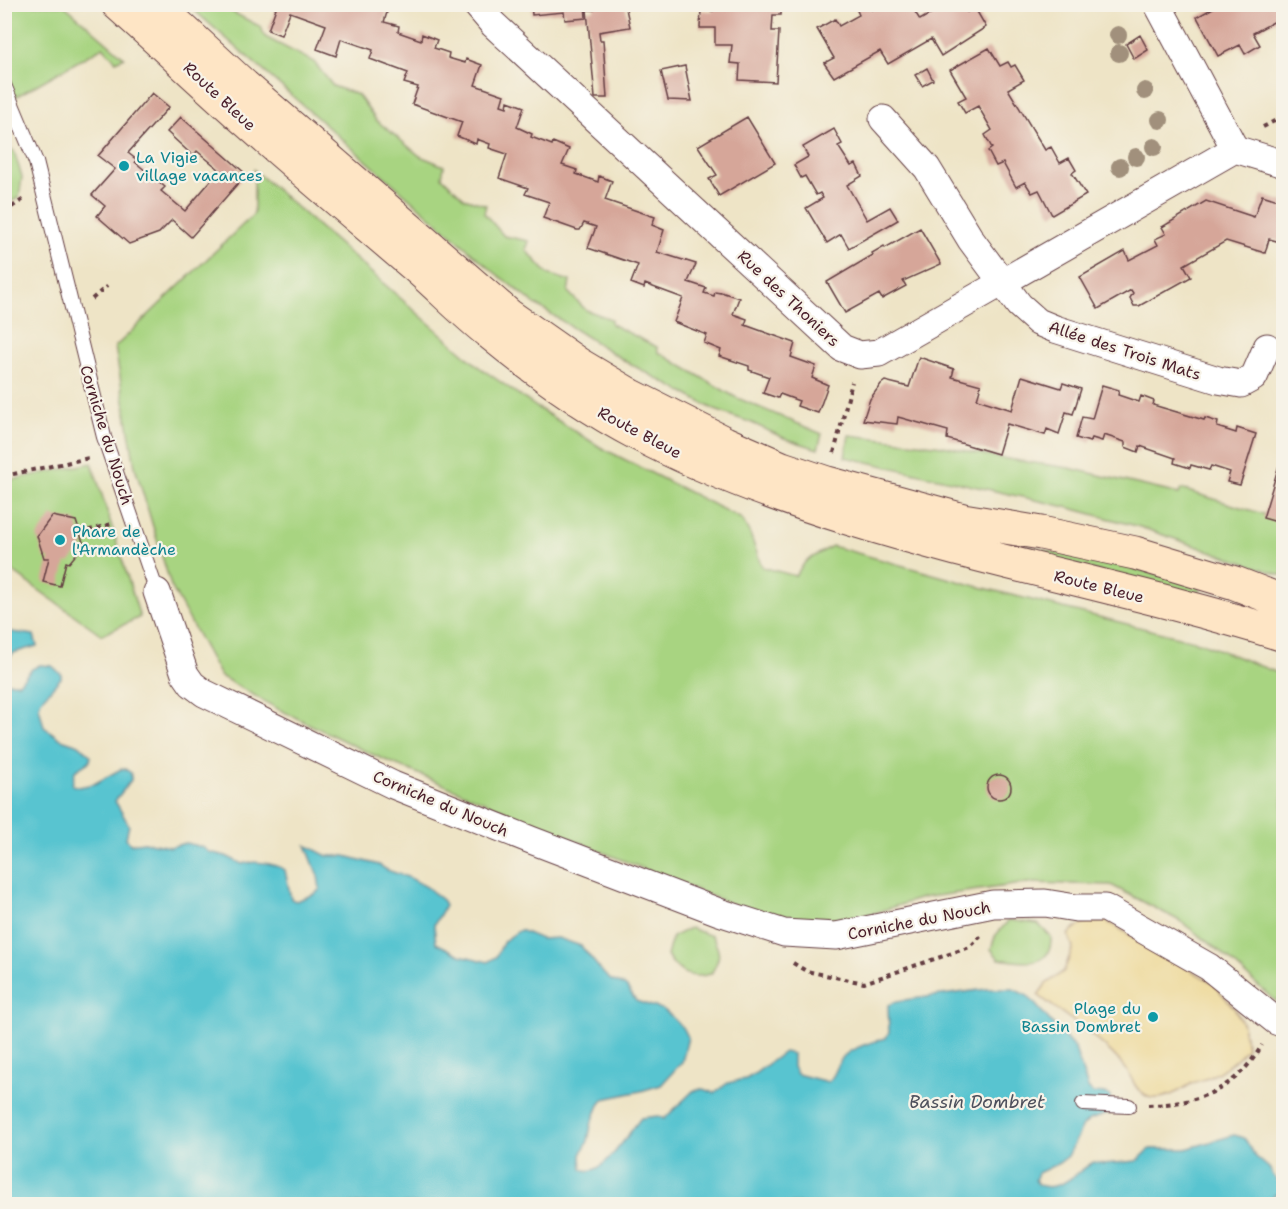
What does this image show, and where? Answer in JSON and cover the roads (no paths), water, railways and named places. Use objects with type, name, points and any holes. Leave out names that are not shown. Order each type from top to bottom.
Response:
[{"type":"street","name":"Route Bleue","points":[[118,4],[248,122],[488,332],[566,391],[634,432],[694,461],[775,495],[866,524],[1028,568],[1223,616],[1284,635]]},
{"type":"street","name":"Route Bleue","points":[[155,4],[244,86],[508,315],[578,364],[630,395],[725,444],[782,468],[827,483],[963,520],[1041,533],[1135,553],[1234,583],[1284,602]]},
{"type":"street","name":"Rue des Thoniers","points":[[476,4],[502,32],[842,348],[860,355],[879,353],[1235,149]]},
{"type":"street","points":[[1157,5],[1235,149],[1284,164]]},
{"type":"street","name":"Allée des Trois Mats","points":[[883,119],[927,168],[971,240],[1019,305],[1038,322],[1218,380],[1241,384],[1254,377],[1267,347]]},
{"type":"street","name":"Corniche du Nouch","points":[[157,592],[185,674],[192,684],[204,693],[393,785],[719,912],[784,933],[836,936],[993,904],[1045,903],[1076,909],[1105,908],[1209,967],[1280,1022]]},
{"type":"lane","name":"Corniche du Nouch","points":[[4,85],[36,162],[87,371],[110,454],[157,592]]},
{"type":"lane","points":[[1083,1104],[1129,1106]]},
{"type":"water","points":[[4,631],[34,635],[37,646],[13,653],[5,664]]},
{"type":"water","name":"Bassin Dombret","points":[[40,665],[52,666],[61,674],[61,678],[41,700],[39,707],[44,727],[61,739],[79,745],[91,756],[90,761],[75,771],[72,785],[79,787],[94,784],[121,769],[131,773],[131,780],[115,801],[129,825],[126,838],[130,844],[144,842],[170,847],[186,843],[226,856],[242,864],[258,862],[275,866],[285,870],[291,899],[296,901],[315,894],[320,889],[318,876],[306,845],[327,856],[345,856],[379,865],[427,887],[443,901],[445,906],[434,925],[436,943],[460,955],[488,962],[496,957],[504,941],[520,930],[541,939],[558,938],[581,946],[604,974],[611,980],[626,986],[636,1001],[664,1010],[671,1016],[684,1029],[688,1037],[682,1062],[661,1085],[604,1099],[599,1105],[591,1125],[588,1141],[581,1155],[582,1169],[592,1170],[605,1163],[641,1118],[658,1116],[664,1119],[693,1091],[701,1089],[714,1093],[728,1083],[753,1075],[784,1052],[793,1054],[793,1067],[797,1074],[828,1082],[841,1059],[848,1053],[886,1038],[889,1032],[888,1005],[897,1001],[987,989],[1013,989],[1028,996],[1075,1049],[1088,1088],[1093,1093],[1110,1096],[1111,1113],[1089,1120],[1083,1126],[1068,1156],[1038,1173],[1035,1180],[1039,1185],[1047,1187],[1062,1184],[1094,1162],[1104,1164],[1137,1161],[1150,1149],[1186,1149],[1234,1135],[1245,1139],[1255,1156],[1269,1168],[1280,1186],[1280,1191],[1268,1200],[1267,1204],[5,1204],[4,683],[19,683],[32,669]]},
{"type":"place","name":"La Vigie village vacances","points":[[124,166]]},
{"type":"place","name":"Phare de l'Armandèche","points":[[60,540]]},
{"type":"place","name":"Plage du Bassin Dombret","points":[[1153,1017]]}]
